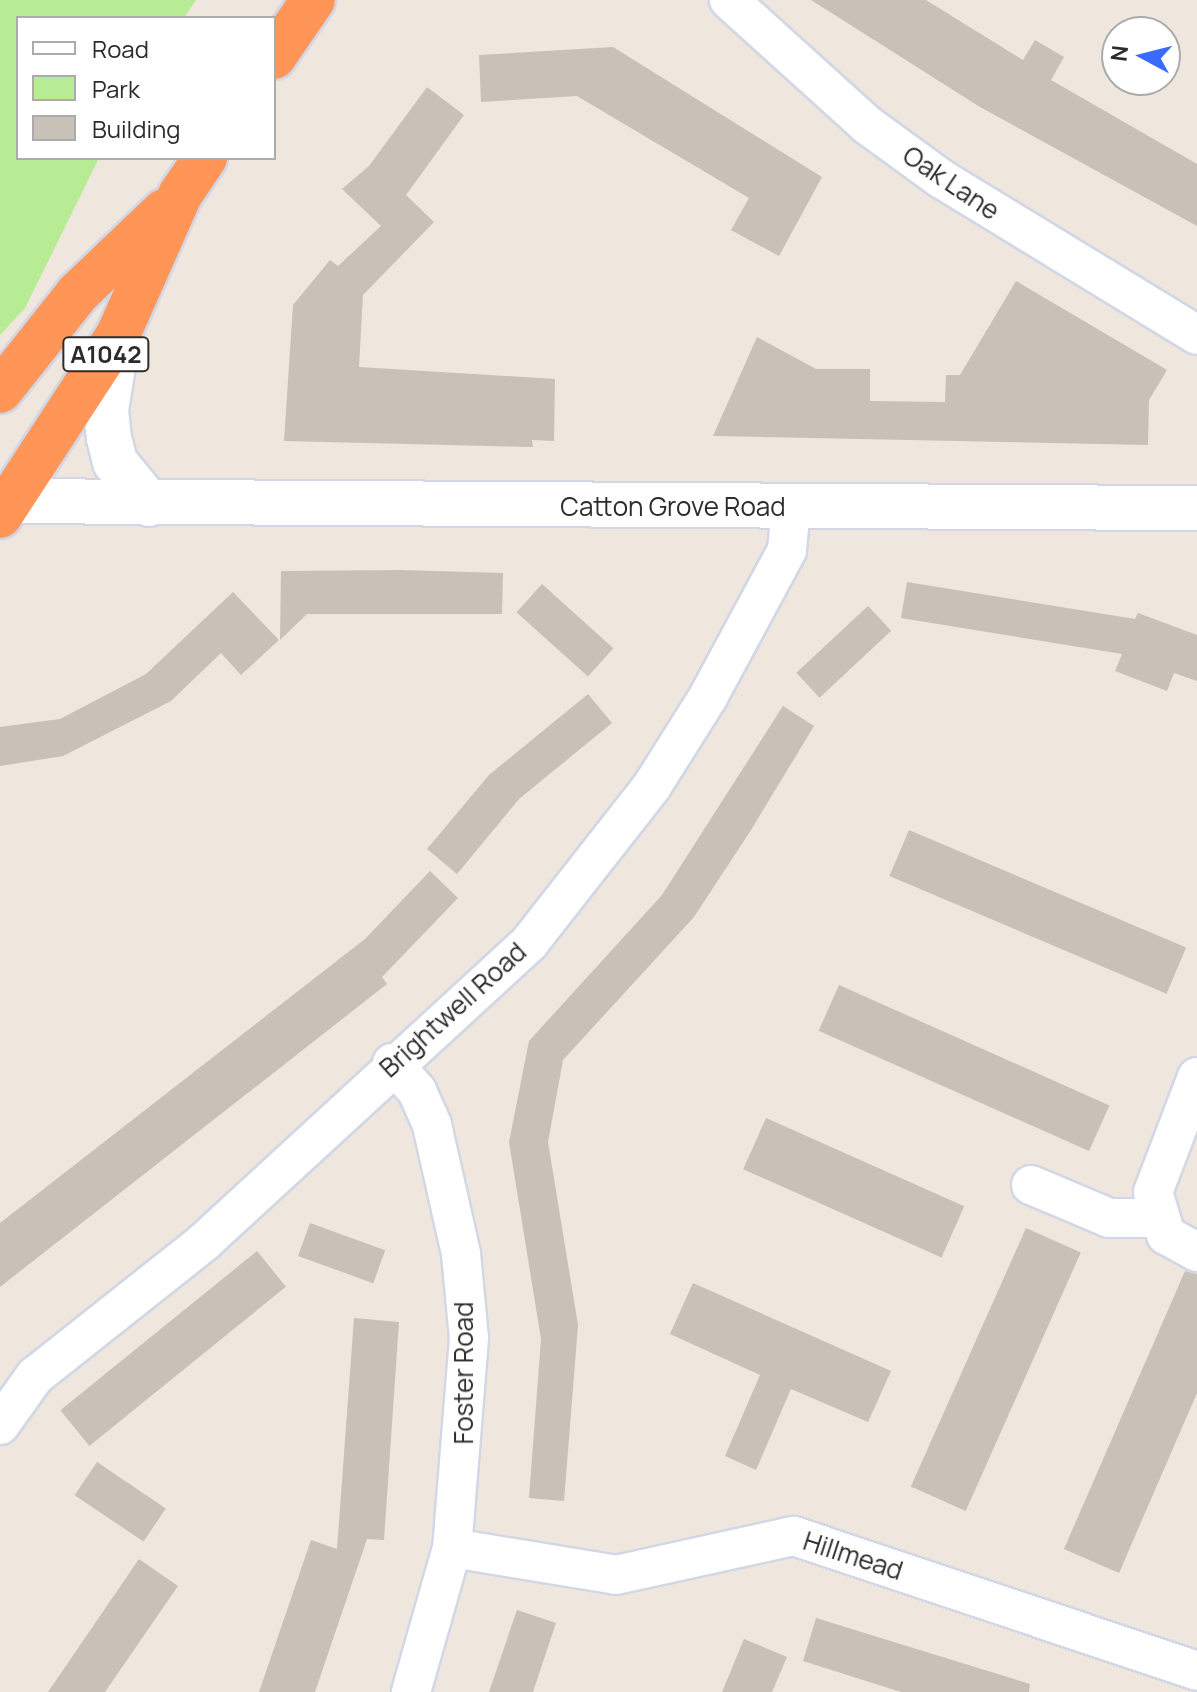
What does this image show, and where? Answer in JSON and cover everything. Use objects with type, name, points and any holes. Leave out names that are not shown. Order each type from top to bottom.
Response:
[{"type":"highway","points":[[276,54],[313,0]]},
{"type":"highway","name":"A1042","points":[[4,506],[118,335],[180,195],[204,160]]},
{"type":"highway","name":"A1042","points":[[0,391],[78,293],[180,195]]},
{"type":"street","name":"Oak Lane","points":[[729,0],[866,124],[927,169],[1197,335]]},
{"type":"street","points":[[118,335],[106,410],[109,438],[115,462],[149,504]]},
{"type":"street","name":"Catton Grove Road","points":[[4,506],[1197,508]]},
{"type":"street","name":"Brightwell Road","points":[[0,1425],[35,1376],[204,1242],[392,1063],[529,943],[652,786],[764,604],[787,550],[791,507]]},
{"type":"street","name":"Foster Road","points":[[392,1063],[417,1091],[432,1125],[461,1254],[469,1338],[452,1548],[411,1692]]},
{"type":"street","points":[[1197,1077],[1157,1166],[1158,1218],[1166,1235],[1197,1252]]},
{"type":"street","points":[[1031,1185],[1109,1218],[1158,1218]]},
{"type":"street","name":"Hillmead","points":[[452,1548],[616,1575],[794,1536],[1197,1671]]},
{"type":"green space","points":[[0,0],[196,0],[185,16],[16,16],[16,160],[98,160],[25,308],[0,335]]},
{"type":"building","points":[[811,0],[926,0],[1023,60],[1035,40],[1064,57],[1051,80],[1197,164],[1197,226],[980,107]]},
{"type":"building","points":[[613,47],[822,177],[779,256],[731,230],[749,198],[577,96],[481,102],[479,55]]},
{"type":"building","points":[[427,87],[464,115],[406,195],[434,222],[363,295],[359,367],[555,379],[554,441],[532,440],[533,447],[284,441],[293,305],[330,260],[338,266],[381,226],[342,189],[369,166]]},
{"type":"building","points":[[1016,281],[1167,370],[1149,400],[1148,445],[713,436],[757,337],[816,369],[870,369],[870,401],[945,402],[946,375],[960,375]]},
{"type":"building","points":[[281,571],[503,573],[502,614],[307,614],[280,640]]},
{"type":"building","points":[[907,582],[1135,619],[1138,613],[1197,635],[1197,681],[1174,673],[1167,691],[1115,671],[1122,654],[901,618]]},
{"type":"building","points":[[542,584],[613,648],[588,676],[517,612]]},
{"type":"building","points":[[233,592],[279,640],[241,675],[221,653],[171,701],[63,756],[0,766],[0,727],[60,719],[146,674]]},
{"type":"building","points":[[868,606],[891,631],[820,698],[796,673]]},
{"type":"building","points":[[588,694],[612,723],[519,799],[457,874],[427,849],[489,775]]},
{"type":"building","points":[[783,706],[814,726],[751,830],[694,917],[563,1060],[548,1142],[578,1325],[564,1501],[529,1498],[541,1339],[509,1142],[529,1041],[662,895]]},
{"type":"building","points":[[909,830],[1186,948],[1167,994],[889,876]]},
{"type":"building","points":[[430,871],[458,898],[382,977],[387,984],[0,1287],[0,1223],[365,939]]},
{"type":"building","points":[[839,985],[1109,1105],[1089,1151],[819,1031]]},
{"type":"building","points":[[766,1118],[964,1206],[941,1257],[743,1169]]},
{"type":"building","points":[[310,1223],[385,1250],[373,1283],[298,1256]]},
{"type":"building","points":[[1026,1228],[1081,1252],[966,1511],[911,1487]]},
{"type":"building","points":[[257,1251],[286,1287],[89,1446],[60,1410]]},
{"type":"building","points":[[1185,1271],[1197,1274],[1197,1393],[1119,1573],[1064,1549]]},
{"type":"building","points":[[693,1283],[891,1371],[868,1422],[791,1389],[756,1470],[725,1456],[760,1375],[670,1334]]},
{"type":"building","points":[[354,1318],[399,1322],[384,1540],[367,1539],[315,1692],[259,1692],[311,1540],[337,1549]]},
{"type":"building","points":[[97,1462],[166,1508],[143,1542],[75,1495]]},
{"type":"building","points":[[139,1559],[178,1586],[105,1692],[48,1692]]},
{"type":"building","points":[[517,1610],[556,1623],[533,1692],[489,1692]]},
{"type":"building","points":[[816,1618],[1030,1684],[1029,1692],[901,1692],[803,1661]]},
{"type":"building","points":[[744,1639],[787,1657],[772,1692],[722,1692]]}]
